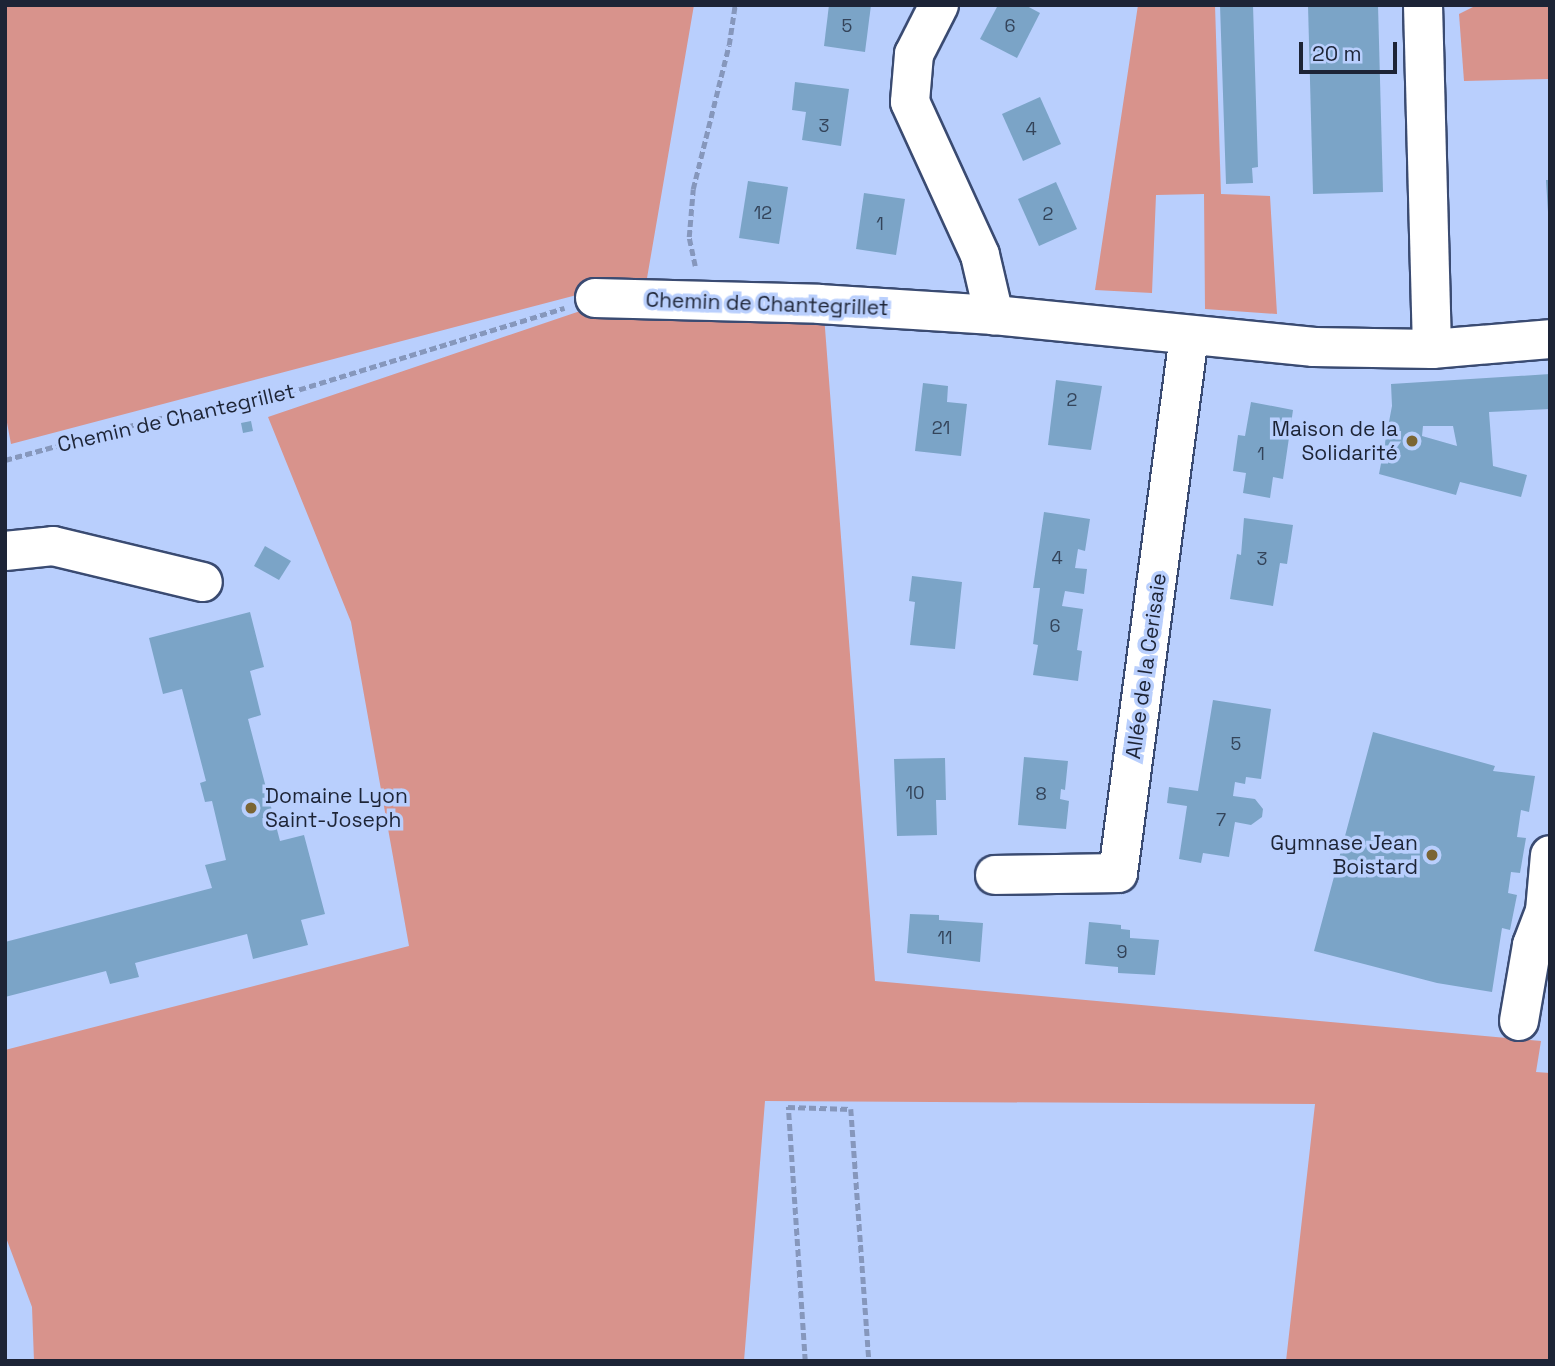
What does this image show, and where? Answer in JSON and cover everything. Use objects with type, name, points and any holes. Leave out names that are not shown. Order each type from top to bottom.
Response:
[{"type":"street","points":[[939,5],[915,54],[910,102],[980,255],[994,315]]},
{"type":"street","points":[[1423,5],[1432,349]]},
{"type":"street","name":"Chemin de Chantegrillet","points":[[595,298],[818,304],[994,315],[1314,347],[1432,349],[1550,340]]},
{"type":"street","name":"Allée de la Cerisaie","points":[[995,875],[1118,873],[1189,336]]},
{"type":"street","points":[[5,551],[52,546],[203,582]]},
{"type":"street","points":[[1519,1021],[1532,945],[1547,911],[1550,855]]},
{"type":"path","points":[[709,302],[699,292],[689,237],[693,189],[729,45],[735,5]]},
{"type":"path","name":"Chemin de Chantegrillet","points":[[5,460],[155,419],[249,405],[595,298]]},
{"type":"path","points":[[805,1361],[788,1107],[851,1109],[870,1361]]},
{"type":"shaded area","points":[[5,5],[694,5],[646,284],[592,291],[11,444],[5,412]]},
{"type":"shaded area","points":[[1138,5],[1215,5],[1221,194],[1270,196],[1277,314],[1205,309],[1204,194],[1156,195],[1152,293],[1095,290]]},
{"type":"shaded area","points":[[1477,5],[1550,5],[1550,79],[1464,81],[1459,14]]},
{"type":"shaded area","points":[[592,307],[824,315],[875,981],[1541,1041],[1536,1072],[1550,1073],[1550,1361],[1286,1361],[1315,1104],[765,1101],[744,1361],[34,1361],[32,1307],[5,1235],[5,1050],[409,946],[351,622],[268,417]]},
{"type":"building","points":[[829,5],[871,5],[865,52],[824,46]]},
{"type":"building","points":[[998,5],[1025,5],[1040,13],[1017,58],[980,39]]},
{"type":"building","points":[[1220,5],[1253,5],[1258,167],[1252,168],[1253,183],[1226,184]]},
{"type":"building","points":[[1308,5],[1378,5],[1383,192],[1313,194]]},
{"type":"building","points":[[795,82],[849,89],[841,146],[802,140],[806,112],[792,110]]},
{"type":"building","points":[[1040,97],[1061,144],[1023,161],[1002,114]]},
{"type":"building","points":[[1546,180],[1550,180],[1550,212],[1548,212]]},
{"type":"building","points":[[748,181],[788,187],[779,244],[739,238]]},
{"type":"building","points":[[1056,182],[1077,229],[1039,246],[1018,199]]},
{"type":"building","points":[[864,193],[905,199],[896,255],[856,249]]},
{"type":"building","name":"Maison de la Solidarité","points":[[1550,374],[1550,409],[1489,412],[1493,466],[1527,475],[1521,497],[1460,482],[1456,495],[1379,474],[1392,406],[1391,384]],"holes":[[[1423,426],[1453,426],[1457,446],[1422,436]]]},
{"type":"building","points":[[1056,380],[1102,386],[1091,450],[1048,445]]},
{"type":"building","points":[[923,383],[948,386],[947,402],[967,404],[961,456],[915,451]]},
{"type":"building","points":[[1251,402],[1293,410],[1283,479],[1273,477],[1270,498],[1243,493],[1246,473],[1233,471],[1238,435],[1245,436]]},
{"type":"building","points":[[251,421],[253,431],[243,433],[241,423]]},
{"type":"building","points":[[1044,512],[1090,519],[1085,551],[1078,549],[1075,568],[1087,569],[1084,594],[1065,591],[1062,606],[1083,609],[1077,650],[1082,651],[1078,681],[1033,675],[1038,645],[1033,644],[1040,588],[1033,588]]},
{"type":"building","points":[[1244,518],[1293,525],[1287,564],[1280,563],[1273,606],[1230,599],[1237,554],[1241,555]]},
{"type":"building","points":[[265,546],[291,561],[279,580],[254,566]]},
{"type":"building","points":[[912,576],[962,582],[955,649],[910,645],[915,602],[909,601]]},
{"type":"building","name":"Domaine Lyon Saint-Joseph","points":[[250,612],[264,667],[250,671],[261,715],[248,719],[280,841],[304,835],[325,914],[301,920],[308,945],[253,959],[247,934],[135,963],[139,977],[110,984],[106,971],[5,997],[5,942],[212,888],[205,865],[226,860],[212,801],[205,802],[200,783],[206,781],[182,689],[163,694],[149,638]]},
{"type":"building","points":[[1213,700],[1271,709],[1261,779],[1246,777],[1245,784],[1235,782],[1233,796],[1255,799],[1263,809],[1262,817],[1251,825],[1235,822],[1229,857],[1203,853],[1201,863],[1179,859],[1187,806],[1167,803],[1169,787],[1198,791]]},
{"type":"building","name":"Gymnase Jean Boistard","points":[[1373,732],[1495,766],[1493,771],[1535,776],[1529,812],[1521,810],[1517,837],[1526,838],[1520,873],[1511,872],[1508,893],[1517,895],[1510,930],[1502,928],[1492,992],[1437,983],[1314,951]]},
{"type":"building","points":[[1024,757],[1068,761],[1065,790],[1061,789],[1060,799],[1069,801],[1066,829],[1018,825]]},
{"type":"building","points":[[945,758],[946,800],[936,800],[937,835],[897,836],[894,759]]},
{"type":"building","points":[[910,914],[939,915],[939,920],[983,923],[980,962],[907,953]]},
{"type":"building","points":[[1089,922],[1121,925],[1121,929],[1130,930],[1130,938],[1159,940],[1155,975],[1118,973],[1118,967],[1085,964]]},
{"type":"place","name":"Maison de la Solidarité","points":[[1412,441]]},
{"type":"place","name":"Domaine Lyon Saint-Joseph","points":[[251,808]]},
{"type":"place","name":"Gymnase Jean Boistard","points":[[1432,855]]}]
